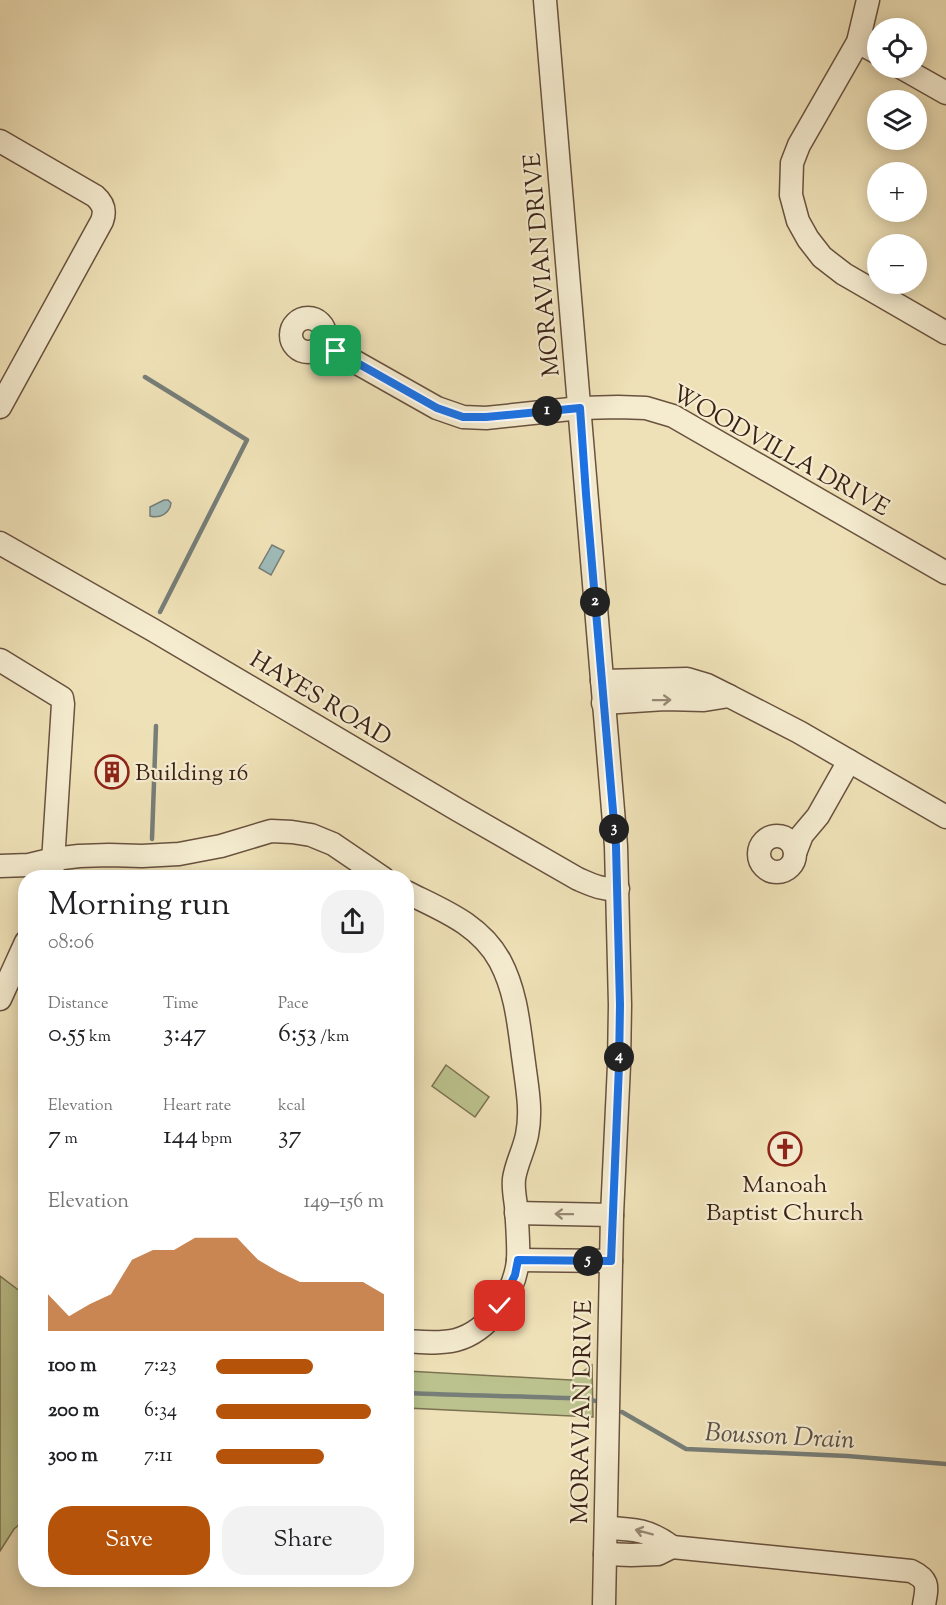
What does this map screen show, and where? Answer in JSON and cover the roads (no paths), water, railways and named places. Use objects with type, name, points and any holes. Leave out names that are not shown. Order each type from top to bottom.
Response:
[{"type":"street","name":"MORAVIAN DRIVE","points":[[545,0],[618,888],[619,1065],[612,1215],[604,1605]]},
{"type":"street","points":[[868,0],[858,42],[799,145],[792,163],[791,195],[798,221],[822,257],[844,274],[946,333]]},
{"type":"street","points":[[858,42],[867,47]]},
{"type":"street","points":[[920,78],[946,93]]},
{"type":"street","points":[[0,141],[95,196],[104,208],[102,221],[0,407]]},
{"type":"street","name":"WOODVILLA DRIVE","points":[[325,345],[437,408],[463,417],[618,407],[646,408],[673,416],[946,573]]},
{"type":"street","name":"HAYES ROAD","points":[[0,543],[578,879],[597,887],[618,888]]},
{"type":"street","points":[[0,660],[62,698],[53,868]]},
{"type":"street","points":[[602,681],[687,679],[707,685],[799,732],[946,817]]},
{"type":"street","points":[[603,703],[665,699],[704,700],[729,696]]},
{"type":"street","points":[[794,842],[818,816],[849,761]]},
{"type":"street","points":[[0,866],[29,865],[53,868],[109,855],[178,854],[221,846],[271,831],[311,835],[333,844],[371,870]]},
{"type":"street","points":[[414,896],[470,926],[484,938],[499,960],[510,984],[516,1008],[529,1117],[527,1137],[514,1179],[518,1260],[515,1275],[500,1306],[488,1321],[471,1334],[440,1343],[414,1341]]},
{"type":"street","points":[[0,999],[18,960]]},
{"type":"street","points":[[516,1213],[612,1215]]},
{"type":"street","points":[[518,1260],[611,1261]]},
{"type":"street","points":[[606,1528],[631,1529],[658,1536],[672,1547]]},
{"type":"street","points":[[605,1554],[631,1556],[658,1554],[672,1547],[911,1571],[920,1575],[926,1582],[927,1592],[924,1605]]},
{"type":"water","points":[[164,500],[171,503],[167,512],[157,517],[150,516],[150,507]]},
{"type":"water","points":[[272,545],[284,551],[271,575],[259,568]]},
{"type":"waterway","points":[[145,377],[247,440],[160,612]]},
{"type":"waterway","points":[[152,839],[156,726]]},
{"type":"waterway","name":"Bousson Drain","points":[[414,1393],[595,1401]]},
{"type":"waterway","name":"Bousson Drain","points":[[622,1412],[686,1449],[847,1456],[946,1464]]},
{"type":"place","name":"Building 16","points":[[112,772]]},
{"type":"place","name":"Manoah Baptist Church","points":[[785,1149]]}]
